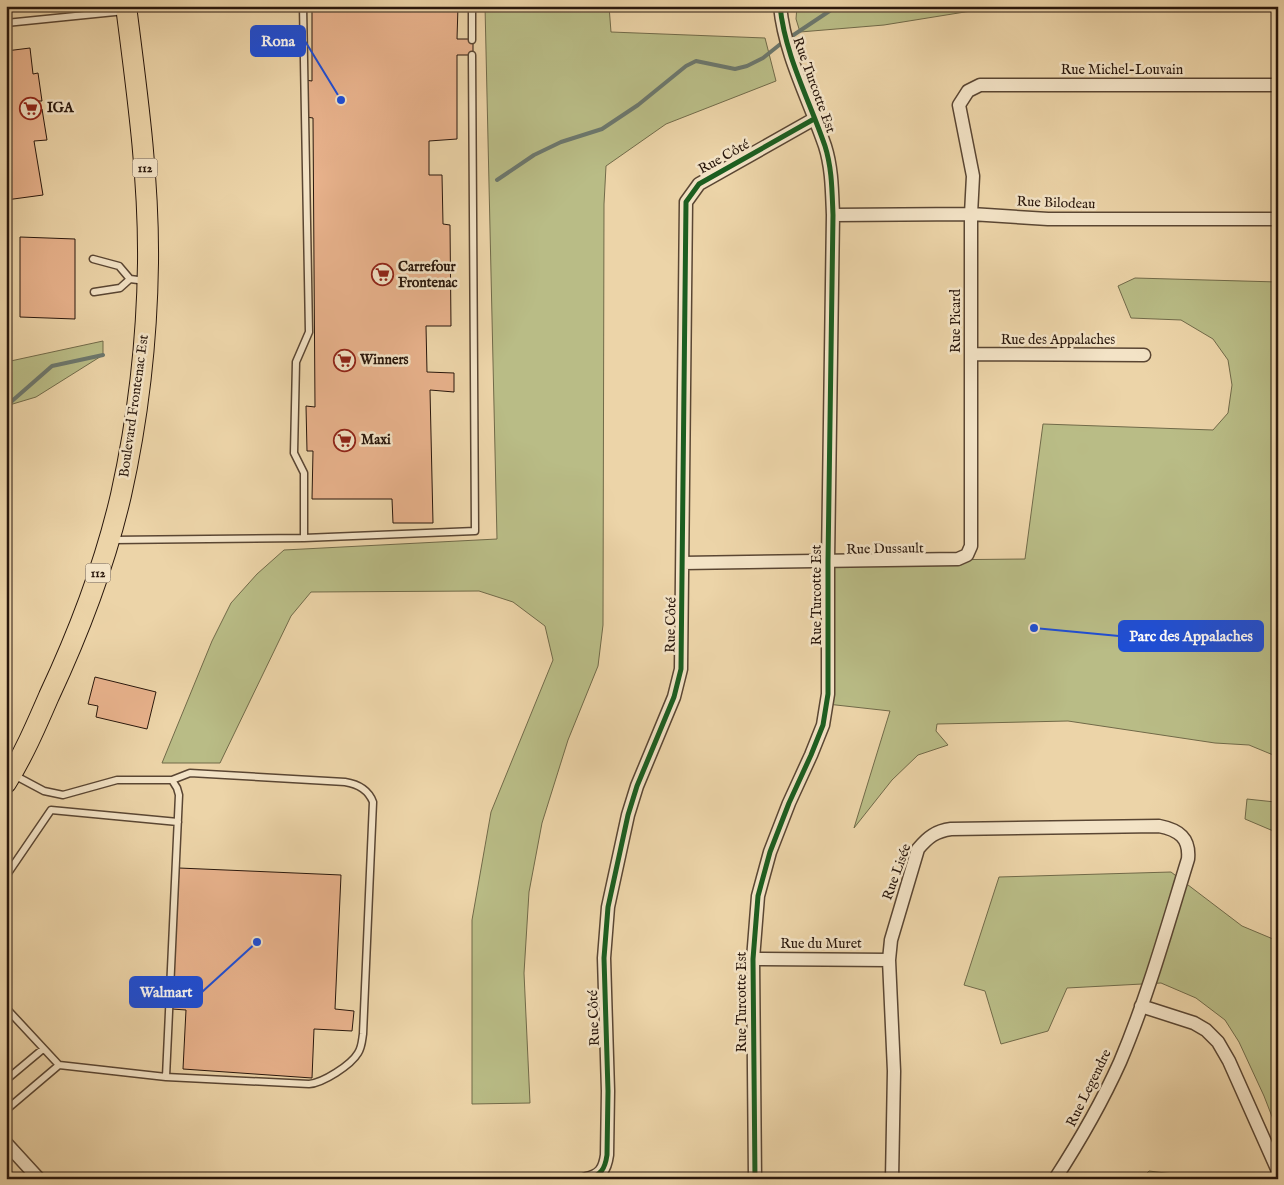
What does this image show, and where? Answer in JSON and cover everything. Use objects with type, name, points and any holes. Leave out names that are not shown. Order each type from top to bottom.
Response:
[{"type":"main road","name":"Boulevard Frontenac Est","points":[[9,778],[64,663],[88,602],[109,540],[132,437],[145,331],[138,280],[148,245],[144,164],[126,8]]},
{"type":"street","name":"Rue Turcotte Est","points":[[755,1179],[753,959],[758,896],[770,852],[823,725],[828,694],[831,173],[825,147],[785,41],[780,6]]},
{"type":"street","name":"Rue Michel-Louvain","points":[[968,91],[980,85],[1278,85]]},
{"type":"street","name":"Rue Picard","points":[[967,555],[971,546],[971,214],[973,176],[960,105],[968,91]]},
{"type":"street","name":"Rue Côté","points":[[586,1179],[602,1172],[606,1166],[607,1155],[608,1091],[604,958],[608,907],[628,815],[637,786],[679,681],[681,669],[686,202],[698,184],[814,119]]},
{"type":"street","name":"Rue Bilodeau","points":[[832,215],[971,214],[1048,219],[1278,220]]},
{"type":"street","name":"Rue des Appalaches","points":[[972,354],[1144,355]]},
{"type":"street","name":"Rue Dussault","points":[[683,563],[958,559],[967,555]]},
{"type":"street","name":"Rue Lisée","points":[[892,1179],[894,1070],[889,960],[892,931],[918,848],[927,838],[938,831],[951,829],[1160,826],[1175,831],[1184,838]]},
{"type":"street","name":"Rue Legendre","points":[[1055,1179],[1075,1148],[1112,1077],[1142,1006],[1188,859],[1189,849],[1184,838]]},
{"type":"street","name":"Rue du Muret","points":[[753,959],[889,960]]},
{"type":"street","points":[[1142,1006],[1194,1022],[1206,1030],[1218,1042],[1229,1062],[1278,1171]]},
{"type":"street","points":[[6,1143],[39,1179]]},
{"type":"lane","points":[[303,6],[309,332],[296,362],[294,453],[304,473],[304,538]]},
{"type":"lane","points":[[472,6],[472,40]]},
{"type":"lane","points":[[6,23],[126,8]]},
{"type":"lane","points":[[109,540],[304,538],[475,531],[472,55]]},
{"type":"lane","points":[[93,259],[118,266],[138,280]]},
{"type":"lane","points":[[94,292],[120,288],[138,280]]},
{"type":"lane","points":[[6,1008],[59,1065],[166,1077],[316,1083],[354,1060],[359,1052],[363,1034],[373,802],[370,795],[363,788],[345,782],[190,773],[172,780],[117,780],[63,795],[44,791],[9,778]]},
{"type":"lane","points":[[166,1077],[179,796],[172,780]]},
{"type":"lane","points":[[6,876],[51,810],[178,822]]},
{"type":"lane","points":[[6,1080],[43,1048]]},
{"type":"lane","points":[[6,1110],[59,1065]]},
{"type":"green space","points":[[485,6],[609,6],[611,32],[765,38],[776,81],[666,124],[606,166],[604,204],[603,625],[598,666],[568,740],[542,823],[529,892],[524,973],[530,1103],[472,1104],[472,920],[491,812],[553,660],[545,626],[513,602],[479,591],[311,592],[291,616],[220,763],[162,763],[212,641],[231,603],[257,574],[284,550],[497,539]]},
{"type":"green space","points":[[797,6],[1002,6],[884,25],[800,32],[796,19]]},
{"type":"green space","points":[[1135,278],[1278,282],[1278,757],[1249,745],[1215,743],[1068,721],[937,724],[936,731],[948,745],[918,755],[892,780],[854,828],[890,711],[827,704],[828,561],[1025,559],[1043,424],[1213,430],[1228,413],[1232,385],[1228,360],[1213,339],[1181,320],[1131,318],[1118,286]]},
{"type":"green space","points":[[103,341],[103,355],[36,397],[6,406],[6,362]]},
{"type":"green space","points":[[1278,793],[1278,833],[1245,819],[1247,799],[1275,802]]},
{"type":"green space","points":[[1171,872],[1242,926],[1273,939],[1278,938],[1278,1132],[1239,1042],[1225,1020],[1196,998],[1161,983],[1067,988],[1048,1031],[1001,1044],[985,991],[964,985],[999,877]]},
{"type":"green space","points":[[1149,1171],[1214,1179],[1141,1179]]},
{"type":"building","name":"Carrefour Frontenac","points":[[312,6],[458,6],[457,39],[473,39],[473,55],[457,55],[457,139],[429,141],[429,175],[442,175],[443,224],[450,225],[451,326],[426,326],[427,372],[454,373],[454,392],[430,390],[433,523],[393,523],[392,499],[312,499],[313,451],[307,451],[306,406],[315,407],[313,118],[306,117],[305,80],[312,81]]},
{"type":"building","points":[[30,48],[33,74],[38,73],[42,101],[36,101],[37,109],[42,109],[47,140],[34,141],[43,195],[6,200],[6,51]]},
{"type":"building","points":[[20,237],[75,239],[75,319],[20,317]]},
{"type":"building","points":[[95,677],[156,692],[147,729],[96,717],[98,706],[88,704]]},
{"type":"building","points":[[179,868],[341,875],[335,1009],[354,1011],[352,1031],[314,1029],[312,1078],[183,1069],[186,1010],[172,1009]]},
{"type":"waterway","points":[[789,38],[837,6]]},
{"type":"waterway","points":[[497,180],[534,155],[561,142],[602,129],[638,105],[686,66],[696,61],[735,69],[747,66],[763,58],[783,42]]},
{"type":"waterway","points":[[6,403],[12,401],[52,366],[103,355]]},
{"type":"cycle path","points":[[755,1179],[753,959],[758,896],[770,852],[823,725],[828,694],[832,188],[825,146],[792,60],[780,6]]},
{"type":"cycle path","points":[[586,1179],[599,1174],[605,1164],[607,1155],[608,1091],[604,958],[608,907],[628,815],[637,786],[674,697],[681,669],[686,202],[699,184],[814,119]]},
{"type":"place","name":"Rona","points":[[341,100]]},
{"type":"place","name":"IGA","points":[[31,108]]},
{"type":"place","name":"Carrefour Frontenac","points":[[382,275]]},
{"type":"place","name":"Winners","points":[[344,360]]},
{"type":"place","name":"Maxi","points":[[345,440]]},
{"type":"place","name":"Parc des Appalaches","points":[[1034,628]]},
{"type":"place","name":"Walmart","points":[[257,942]]}]
